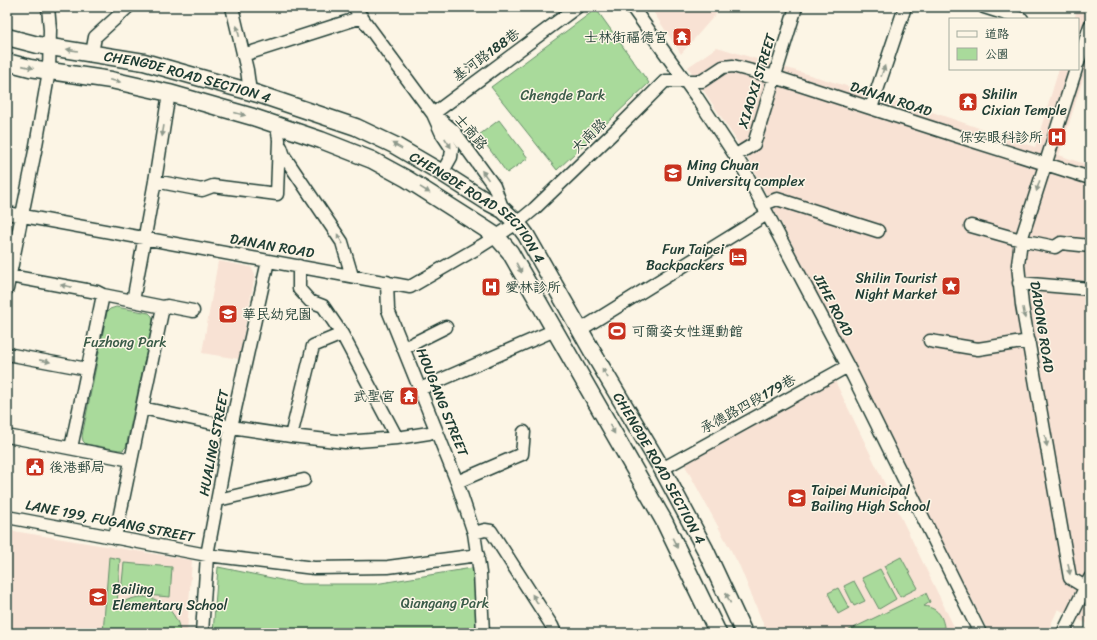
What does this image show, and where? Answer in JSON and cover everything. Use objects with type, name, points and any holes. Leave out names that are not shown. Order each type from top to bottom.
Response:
[{"type":"main road","name":"CHENGDE ROAD SECTION 4","points":[[7,37],[21,42],[144,62],[250,92],[356,128],[394,145],[442,173],[486,202],[502,210],[526,235],[662,469],[705,549],[744,633]]},
{"type":"main road","name":"CHENGDE ROAD SECTION 4","points":[[7,62],[30,68],[111,80],[169,93],[253,117],[278,133],[322,140],[372,160],[407,179],[496,236],[510,252],[664,521],[684,559],[718,633]]},
{"type":"street","points":[[7,289],[49,71],[50,47],[48,7]]},
{"type":"street","points":[[92,53],[95,37],[128,7]]},
{"type":"street","points":[[232,7],[247,70],[250,92]]},
{"type":"street","points":[[354,7],[433,114]]},
{"type":"street","name":"基河路188巷","points":[[433,114],[577,7]]},
{"type":"street","name":"JIHE ROAD","points":[[632,7],[736,155],[848,366],[980,633]]},
{"type":"street","name":"XIAOXI STREET","points":[[736,155],[754,144],[796,7]]},
{"type":"street","points":[[871,108],[905,7]]},
{"type":"street","points":[[984,7],[1019,18]]},
{"type":"street","points":[[243,55],[362,17]]},
{"type":"street","points":[[1079,60],[1090,26]]},
{"type":"street","name":"DANAN ROAD","points":[[684,80],[702,81],[723,67],[733,66],[775,77],[1090,178]]},
{"type":"street","name":"DADONG ROAD","points":[[1076,70],[1021,240],[1018,265],[1019,284],[1070,578],[1088,583]]},
{"type":"street","name":"大南路","points":[[516,223],[534,209],[665,81],[684,80]]},
{"type":"street","points":[[133,301],[169,93]]},
{"type":"street","name":"士商路","points":[[433,114],[442,134],[452,149],[451,157],[442,173]]},
{"type":"street","name":"士商路","points":[[433,114],[454,131],[494,186],[502,210]]},
{"type":"street","points":[[155,180],[202,190],[213,186],[277,194],[278,133]]},
{"type":"street","points":[[278,133],[284,156],[342,242],[352,276]]},
{"type":"street","points":[[580,330],[765,210],[777,199],[878,231]]},
{"type":"street","name":"DANAN ROAD","points":[[7,213],[410,286],[516,223]]},
{"type":"street","points":[[971,226],[1021,240],[1055,246],[1061,243],[1090,246]]},
{"type":"street","name":"HUALING STREET","points":[[202,633],[207,555],[231,427],[268,261]]},
{"type":"street","points":[[299,266],[299,289],[310,301],[323,306],[342,334],[397,438]]},
{"type":"street","points":[[10,276],[97,292],[103,296],[193,311]]},
{"type":"street","name":"HOUGANG STREET","points":[[387,282],[388,310],[457,482],[474,533],[478,555],[483,633]]},
{"type":"street","points":[[1019,284],[1090,289]]},
{"type":"street","points":[[71,448],[103,296]]},
{"type":"street","points":[[115,538],[163,307]]},
{"type":"street","points":[[404,348],[446,327]]},
{"type":"street","points":[[420,389],[555,330]]},
{"type":"street","points":[[291,436],[313,346],[342,334]]},
{"type":"street","points":[[930,340],[978,349],[1029,340]]},
{"type":"street","points":[[7,354],[87,369]]},
{"type":"street","name":"承德路四段179巷","points":[[662,469],[848,366]]},
{"type":"street","points":[[142,408],[231,427],[346,442],[397,438],[429,433],[436,430]]},
{"type":"street","points":[[457,482],[522,454],[524,432]]},
{"type":"street","points":[[7,436],[131,460]]},
{"type":"street","points":[[218,500],[304,480]]},
{"type":"street","name":"LANE 199, FUGANG STREET","points":[[7,517],[207,555],[314,568],[388,568],[478,555]]},
{"type":"street","points":[[474,533],[485,530],[491,531],[555,633]]},
{"type":"street","points":[[1063,633],[1088,583]]},
{"type":"shaded area","points":[[650,7],[722,7],[681,54]]},
{"type":"shaded area","name":"Shilin Tourist Night Market","points":[[1078,7],[1090,7],[1090,57],[1059,155],[1090,166],[1090,619],[1088,624],[1058,609],[1047,633],[989,633],[748,158],[688,67],[717,47],[929,111],[1035,147],[1059,70],[1079,70],[1079,18],[1074,18]]},
{"type":"shaded area","name":"華民幼兒園","points":[[218,261],[251,267],[255,275],[239,359],[202,353]]},
{"type":"shaded area","name":"Taipei Municipal Bailing High School","points":[[835,381],[957,633],[767,633],[740,567],[682,460]]},
{"type":"shaded area","name":"Bailing Elementary School","points":[[7,530],[192,560],[187,633],[7,633]]},
{"type":"green space","name":"Chengde Park","points":[[596,9],[649,83],[557,170],[491,87]]},
{"type":"green space","points":[[499,120],[528,158],[507,173],[479,135]]},
{"type":"green space","name":"Fuzhong Park","points":[[116,307],[149,313],[152,316],[153,321],[126,447],[123,450],[86,444],[83,441],[82,436],[107,312]]},
{"type":"green space","points":[[109,557],[120,559],[117,605],[138,597],[152,598],[164,605],[174,615],[180,633],[103,633]]},
{"type":"green space","points":[[901,557],[918,588],[900,597],[884,566]]},
{"type":"green space","points":[[124,563],[172,567],[170,597],[121,593]]},
{"type":"green space","name":"Qiangang Park","points":[[218,567],[301,584],[375,584],[472,568],[477,604],[476,633],[213,633]]},
{"type":"green space","points":[[880,569],[896,599],[879,609],[862,578]]},
{"type":"green space","points":[[854,581],[865,601],[854,606],[844,586]]},
{"type":"green space","points":[[838,588],[849,608],[838,614],[828,593]]},
{"type":"green space","points":[[926,593],[930,602],[924,606],[934,609],[940,615],[945,633],[843,633]]},
{"type":"place","name":"士林街福德宮","points":[[682,37]]},
{"type":"place","name":"Shilin Cixian Temple","points":[[968,102]]},
{"type":"place","name":"保安眼科診所","points":[[1057,137]]},
{"type":"place","name":"Ming Chuan University complex","points":[[673,173]]},
{"type":"place","name":"Fun Taipei Backpackers","points":[[738,257]]},
{"type":"place","name":"Shilin Tourist Night Market","points":[[951,286]]},
{"type":"place","name":"愛林診所","points":[[491,287]]},
{"type":"place","name":"華民幼兒園","points":[[228,314]]},
{"type":"place","name":"可爾姿女性運動館","points":[[617,331]]},
{"type":"place","name":"武聖宮","points":[[409,396]]},
{"type":"place","name":"後港郵局","points":[[35,467]]},
{"type":"place","name":"Taipei Municipal Bailing High School","points":[[797,498]]},
{"type":"place","name":"Bailing Elementary School","points":[[98,597]]}]
